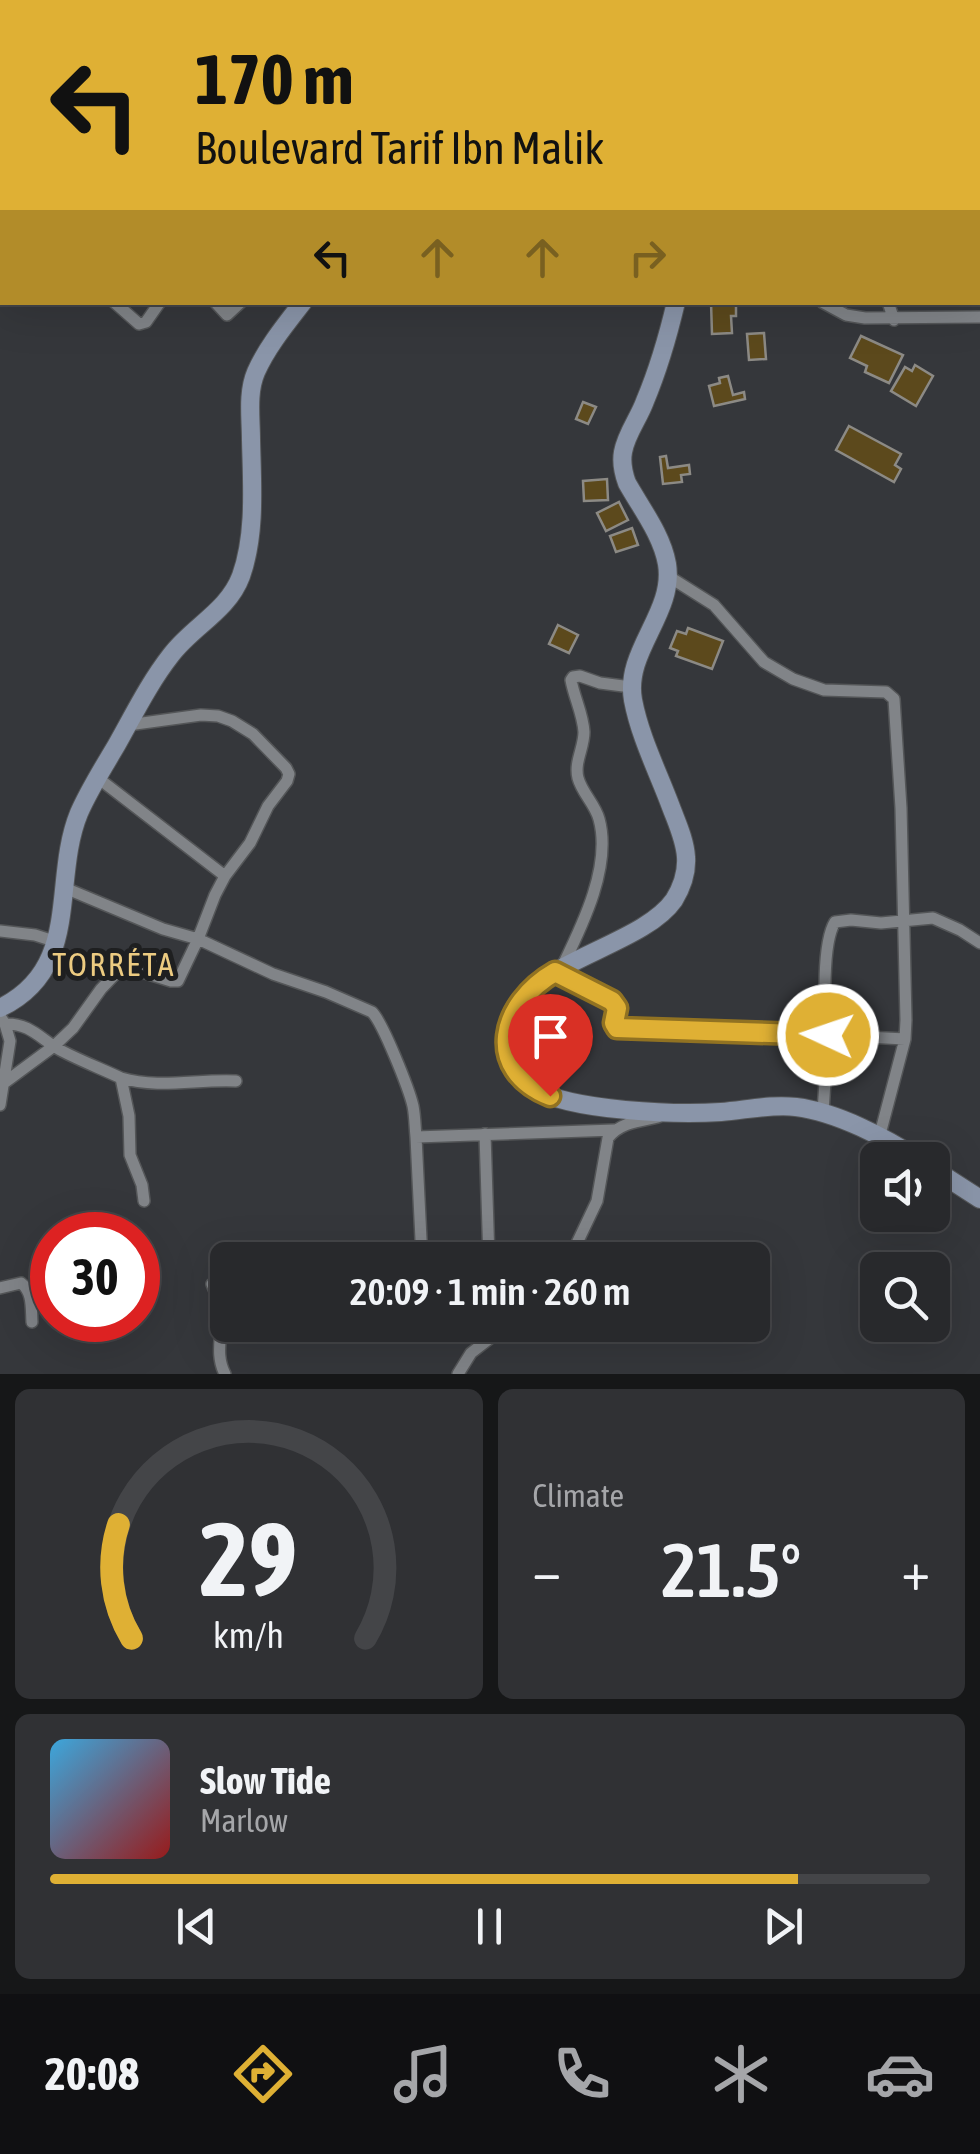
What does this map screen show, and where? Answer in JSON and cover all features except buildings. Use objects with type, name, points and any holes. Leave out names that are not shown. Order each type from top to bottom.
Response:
[{"type":"street","points":[[117,305],[139,324],[146,322],[158,305]]},
{"type":"street","points":[[218,305],[226,315],[238,305]]},
{"type":"street","points":[[2,1016],[34,982],[56,942],[76,822],[98,778],[172,653],[222,607],[240,579],[250,526],[252,386],[264,357],[301,305]]},
{"type":"street","points":[[675,305],[654,378],[622,456],[623,473],[660,541],[668,576],[665,598],[637,661],[631,687],[641,730],[684,842],[684,878],[674,899],[654,920],[558,970],[525,995],[509,1021],[509,1058],[524,1080],[550,1096],[674,1114],[792,1106],[823,1112],[886,1142]]},
{"type":"street","points":[[828,305],[846,315],[894,320],[980,318]]},
{"type":"street","points":[[889,305],[894,320]]},
{"type":"street","points":[[668,576],[714,605],[764,662],[793,679],[824,690],[886,692],[894,699],[907,1001],[905,1040],[879,1138]]},
{"type":"street","points":[[558,970],[584,924],[601,842],[599,817],[577,772],[584,732],[571,680],[580,676],[631,687]]},
{"type":"street","points":[[4,1083],[54,1046],[123,966],[178,981],[215,895],[250,843],[273,798],[288,781],[286,768],[259,739],[224,718],[201,715],[128,725]]},
{"type":"street","points":[[98,778],[226,876]]},
{"type":"street","points":[[65,888],[372,1012],[385,1032],[411,1098],[421,1242]]},
{"type":"street","points":[[823,1112],[831,926],[842,920],[881,923],[924,918],[939,920],[980,943]]},
{"type":"street","points":[[0,931],[56,942]]},
{"type":"street","points":[[558,970],[612,1001],[617,1008],[617,1028],[905,1040]]},
{"type":"street","points":[[2,1016],[122,1078],[161,1085],[208,1079],[236,1081]]},
{"type":"street","points":[[0,1106],[10,1041],[2,1016]]},
{"type":"street","points":[[122,1078],[130,1116],[130,1155],[144,1201]]},
{"type":"street","points":[[416,1138],[614,1130],[674,1114]]},
{"type":"street","points":[[577,1242],[597,1202],[608,1138],[614,1130]]},
{"type":"street","points":[[484,1134],[488,1242]]},
{"type":"street","points":[[950,1180],[980,1199]]},
{"type":"street","points":[[0,1288],[21,1283],[30,1293]]},
{"type":"street","points":[[219,1342],[225,1374]]},
{"type":"street","points":[[458,1374],[471,1353],[485,1342]]},
{"type":"district","name":"TORRÉTA","points":[[114,965]]},
{"type":"route","points":[[550,1096],[515,1070],[506,1036],[515,1008],[555,972],[616,1004],[617,1028],[828,1035]]}]
